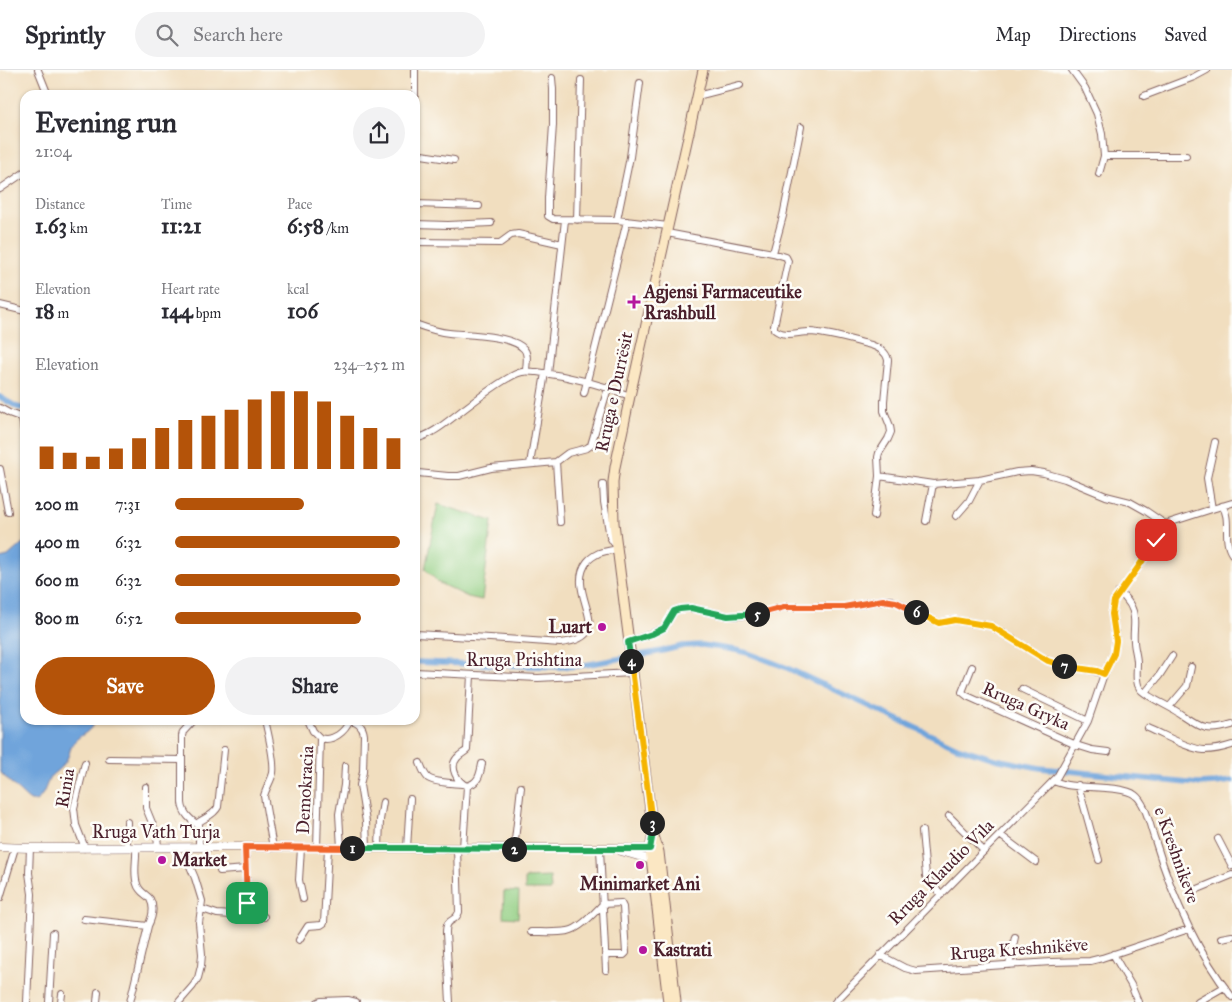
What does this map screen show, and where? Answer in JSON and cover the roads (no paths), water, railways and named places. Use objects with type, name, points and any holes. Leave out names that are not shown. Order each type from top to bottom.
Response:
[{"type":"main road","name":"Rruga e Durrësit","points":[[655,855],[614,523],[613,482],[614,467],[703,70]]},
{"type":"main road","points":[[655,855],[668,1002]]},
{"type":"main road","points":[[655,855],[676,1002]]},
{"type":"street","points":[[38,70],[46,90]]},
{"type":"street","points":[[415,90],[416,70]]},
{"type":"street","points":[[1072,70],[1085,88],[1097,114],[1102,134],[1104,156],[1099,174]]},
{"type":"street","points":[[1144,96],[1194,77],[1207,70]]},
{"type":"street","points":[[552,78],[553,125],[548,216],[553,219],[565,220],[627,221],[786,257],[788,261],[774,329],[778,332],[791,334],[807,332],[826,334],[871,345],[887,354],[884,411],[891,432],[878,457],[879,476],[874,516]]},
{"type":"street","points":[[577,220],[581,80]]},
{"type":"street","points":[[617,220],[630,157],[640,83]]},
{"type":"street","points":[[697,96],[740,85]]},
{"type":"street","points":[[773,253],[783,216],[801,127]]},
{"type":"street","points":[[420,155],[454,160]]},
{"type":"street","points":[[1104,156],[1186,156]]},
{"type":"street","points":[[0,189],[20,175]]},
{"type":"street","points":[[420,204],[479,206]]},
{"type":"street","points":[[530,464],[547,373],[565,220]]},
{"type":"street","points":[[584,393],[627,221]]},
{"type":"street","points":[[420,224],[491,223]]},
{"type":"street","points":[[420,242],[500,243],[511,235],[518,234],[562,244]]},
{"type":"street","points":[[0,305],[20,310]]},
{"type":"street","points":[[420,326],[440,332],[504,339],[517,343],[524,348],[526,353],[526,371]]},
{"type":"street","points":[[420,438],[437,429],[507,379],[520,372],[547,373],[588,382],[630,396]]},
{"type":"street","points":[[420,473],[459,476],[491,468],[556,462],[568,453],[587,448],[591,445],[608,388]]},
{"type":"street","points":[[0,408],[20,417]]},
{"type":"street","points":[[1212,509],[1207,478],[1215,442]]},
{"type":"street","points":[[556,462],[560,522]]},
{"type":"street","points":[[0,468],[8,512]]},
{"type":"street","points":[[879,476],[933,484],[980,480],[1001,474],[1018,472],[1044,473],[1065,479],[1106,496],[1130,502],[1165,524],[1232,504]]},
{"type":"street","points":[[956,516],[969,500],[980,480]]},
{"type":"street","points":[[420,634],[560,643],[579,639],[588,632],[590,627],[589,619],[580,578],[583,567],[589,559],[598,553],[618,547],[610,537],[602,484]]},
{"type":"street","points":[[926,521],[933,484]]},
{"type":"street","points":[[1222,506],[1227,515],[1229,547],[1232,554]]},
{"type":"street","name":"Rruga Klaudio Vila","points":[[837,1001],[880,955],[1055,779],[1088,721],[1104,674],[1114,654],[1116,641],[1112,614],[1114,601],[1139,566],[1165,524]]},
{"type":"street","points":[[1120,592],[1133,610],[1138,684],[1145,693],[1170,706],[1202,727],[1214,729],[1232,725]]},
{"type":"street","points":[[629,643],[664,628],[674,611],[680,609],[691,608],[736,616],[759,614],[784,607],[844,607],[891,600],[939,623],[955,620],[991,626],[1048,661],[1104,674]]},
{"type":"street","points":[[1145,693],[1172,656]]},
{"type":"street","points":[[1170,706],[1187,686],[1191,666]]},
{"type":"street","name":"Rruga Gryka","points":[[972,667],[962,692],[964,694],[1076,745]]},
{"type":"street","name":"Rruga Prishtina","points":[[420,672],[538,678],[632,670]]},
{"type":"street","points":[[450,1002],[446,928],[448,922],[458,916],[459,912],[460,848],[464,785],[456,777],[455,765],[457,758],[467,750],[471,675]]},
{"type":"street","points":[[1022,688],[1088,721]]},
{"type":"street","points":[[190,725],[182,736],[182,806],[187,816],[199,826]]},
{"type":"street","points":[[266,725],[273,767],[264,796],[273,848]]},
{"type":"street","points":[[310,725],[320,738]]},
{"type":"street","name":"Demokracia","points":[[317,848],[320,738],[328,740],[335,737],[347,725]]},
{"type":"street","points":[[362,725],[364,741],[363,772],[360,785],[366,822],[367,848]]},
{"type":"street","points":[[1148,728],[1191,747],[1204,750],[1219,749],[1232,745]]},
{"type":"street","points":[[1076,745],[1108,752]]},
{"type":"street","points":[[199,847],[200,822],[214,814],[218,807],[224,750]]},
{"type":"street","points":[[109,759],[182,760]]},
{"type":"street","name":"Rinia","points":[[85,762],[74,808],[76,825],[85,848]]},
{"type":"street","points":[[420,763],[423,772],[428,778],[464,785],[471,785],[479,778],[482,764]]},
{"type":"street","points":[[340,848],[339,814],[345,766]]},
{"type":"street","name":"e Kreshnikeve","points":[[1055,779],[1068,785],[1124,790],[1135,795],[1145,810],[1170,885],[1189,929],[1232,997]]},
{"type":"street","points":[[1078,785],[1099,860]]},
{"type":"street","points":[[146,787],[146,808],[157,835],[158,847]]},
{"type":"street","points":[[514,849],[521,787]]},
{"type":"street","points":[[407,848],[410,799]]},
{"type":"street","points":[[379,848],[383,802]]},
{"type":"street","points":[[950,816],[984,851]]},
{"type":"street","points":[[127,822],[131,848],[136,855],[135,873],[137,886],[150,899],[153,908],[130,1002]]},
{"type":"street","points":[[922,832],[926,876],[941,895]]},
{"type":"street","points":[[1000,835],[1036,862]]},
{"type":"street","points":[[1218,839],[1232,866]]},
{"type":"street","name":"Rruga Vath Turja","points":[[0,847],[612,848],[655,855]]},
{"type":"street","points":[[245,847],[247,903]]},
{"type":"street","points":[[0,898],[15,848]]},
{"type":"street","points":[[27,1002],[32,894],[30,848]]},
{"type":"street","points":[[180,1002],[198,978],[202,954],[199,923],[202,909],[201,895],[190,864],[187,848]]},
{"type":"street","points":[[301,848],[299,880],[303,899]]},
{"type":"street","points":[[299,940],[308,926],[321,925],[324,922],[328,848]]},
{"type":"street","points":[[600,849],[606,970]]},
{"type":"street","points":[[220,871],[246,870]]},
{"type":"street","points":[[1198,889],[1232,875]]},
{"type":"street","points":[[531,932],[569,931],[576,928],[603,904],[621,903],[623,905],[626,952],[624,955],[605,955]]},
{"type":"street","points":[[202,909],[217,914],[264,917]]},
{"type":"street","points":[[84,919],[148,926]]},
{"type":"street","name":"Rruga Kreshnikëve","points":[[880,955],[916,971],[1090,961],[1189,929]]},
{"type":"street","points":[[49,1002],[53,933]]},
{"type":"street","points":[[1221,938],[1232,936]]},
{"type":"street","points":[[1009,965],[1015,937]]},
{"type":"street","points":[[1113,954],[1131,985],[1138,1002]]},
{"type":"street","points":[[1198,1002],[1224,987]]},
{"type":"street","points":[[97,1002],[98,992]]},
{"type":"street","points":[[61,1002],[62,994]]},
{"type":"street","points":[[318,1002],[348,1000],[356,1002]]},
{"type":"water","points":[[20,545],[20,725],[93,725],[73,744],[66,762],[51,776],[41,796],[35,801],[25,797],[0,772],[0,558],[8,556]]},
{"type":"waterway","points":[[0,397],[20,408]]},
{"type":"waterway","points":[[420,662],[579,666],[683,646],[702,645],[748,653],[785,667],[957,747],[995,759],[1040,768],[1198,784],[1232,781]]},
{"type":"place","name":"Agjensi Farmaceutike Rrashbull","points":[[634,302]]},
{"type":"place","name":"Luart","points":[[602,627]]},
{"type":"place","name":"Market","points":[[162,860]]},
{"type":"place","name":"Minimarket Ani","points":[[640,865]]},
{"type":"place","name":"Kastrati","points":[[643,950]]}]
